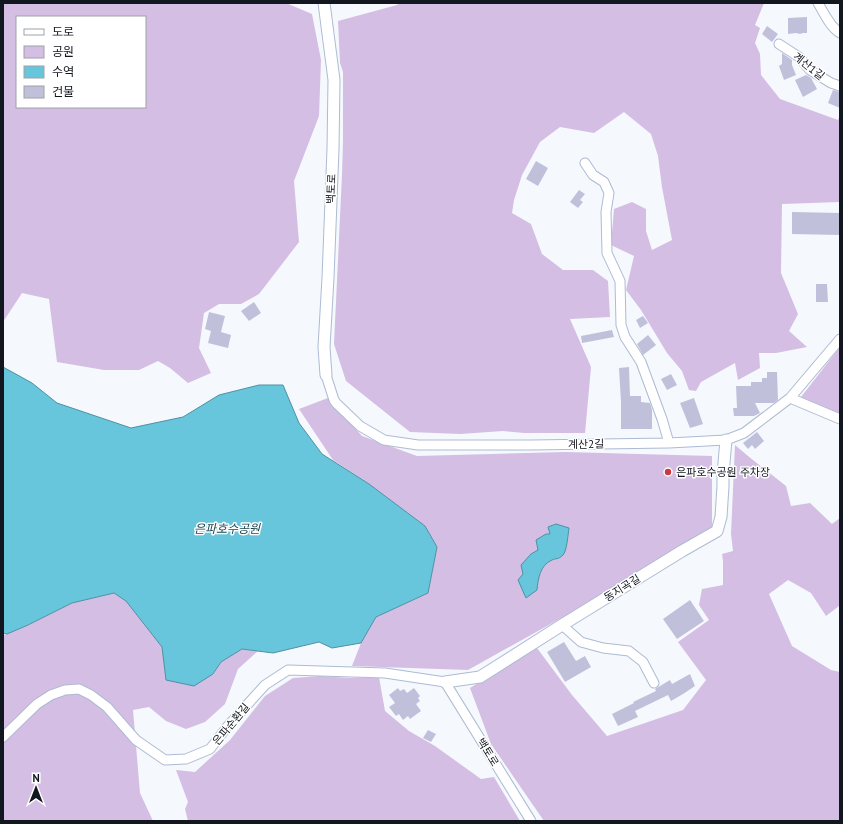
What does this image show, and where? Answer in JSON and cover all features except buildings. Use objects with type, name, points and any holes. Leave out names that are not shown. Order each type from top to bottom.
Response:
[{"type":"street","name":"백토로","points":[[324,3],[334,80],[332,179],[324,347],[326,375]]},
{"type":"street","points":[[818,3],[836,31],[840,33]]},
{"type":"street","name":"계산1길","points":[[779,44],[799,57],[810,70],[831,83],[840,86]]},
{"type":"street","points":[[585,163],[593,175],[604,182],[609,193],[606,212],[607,253],[620,281],[621,325],[626,337],[641,362],[660,412],[669,442]]},
{"type":"street","name":"계산2길","points":[[326,375],[336,403],[360,426],[384,440],[418,445],[532,445],[726,440],[744,433],[790,398],[840,339]]},
{"type":"street","points":[[790,398],[840,419]]},
{"type":"street","name":"동지곡길","points":[[445,682],[480,677],[682,551],[717,531],[722,517],[723,474],[726,440]]},
{"type":"street","points":[[562,625],[580,642],[603,648],[629,651],[643,662],[654,683]]},
{"type":"street","name":"은파순환길","points":[[3,737],[37,704],[51,695],[65,690],[79,689],[91,695],[107,707],[136,740],[165,760],[186,760],[210,749],[227,727],[265,685],[288,670],[385,673],[445,682]]},
{"type":"street","name":"백토로","points":[[445,682],[531,821]]},
{"type":"green space","points":[[3,3],[286,3],[312,14],[321,60],[319,116],[294,181],[299,242],[259,294],[241,304],[219,304],[204,313],[199,348],[211,373],[188,383],[170,368],[158,361],[139,370],[104,370],[57,362],[49,299],[22,293],[3,322]]},
{"type":"green space","points":[[399,3],[764,3],[755,25],[760,28],[755,43],[760,54],[761,75],[780,99],[838,120],[840,116],[840,202],[782,204],[781,273],[798,314],[789,331],[807,347],[776,353],[759,353],[760,368],[738,380],[735,363],[701,382],[696,391],[689,390],[682,371],[667,353],[641,310],[626,290],[634,256],[611,245],[614,209],[632,202],[646,209],[646,231],[652,250],[672,240],[658,156],[651,134],[624,112],[594,133],[560,127],[540,142],[522,175],[514,200],[512,213],[531,224],[542,254],[563,270],[593,270],[608,281],[610,317],[570,319],[591,367],[585,433],[524,433],[503,431],[460,434],[410,432],[346,381],[334,344],[343,141],[343,72],[340,63],[338,21],[397,5]]},
{"type":"green space","points":[[840,347],[840,414],[801,397]]},
{"type":"green space","points":[[328,398],[362,436],[417,456],[565,452],[712,456],[712,531],[468,670],[352,666],[361,643],[376,617],[428,593],[437,547],[425,526],[366,482],[333,460],[299,409]]},
{"type":"green space","points":[[735,445],[786,486],[791,506],[810,503],[832,524],[840,518],[840,605],[826,616],[811,593],[788,580],[769,594],[792,646],[831,670],[840,672],[840,821],[544,821],[491,744],[470,688],[537,648],[572,695],[607,736],[683,710],[706,680],[678,642],[709,620],[699,605],[702,589],[723,585],[722,554],[733,551],[731,534]]},
{"type":"green space","points":[[114,593],[126,601],[162,647],[166,680],[213,675],[221,662],[242,649],[258,651],[238,669],[225,704],[205,722],[186,729],[166,721],[149,707],[133,710],[140,793],[153,821],[3,821],[3,635],[28,625],[72,603]]},
{"type":"green space","points":[[320,676],[350,678],[379,677],[385,711],[409,731],[435,746],[481,779],[494,777],[520,821],[188,821],[185,809],[188,802],[176,770],[195,772],[230,740],[265,696],[293,678]]},
{"type":"water","name":"은파호수공원","points":[[3,367],[32,383],[57,403],[131,428],[183,417],[219,395],[259,385],[283,385],[299,423],[322,454],[369,484],[425,526],[437,547],[428,593],[376,617],[361,643],[332,648],[319,642],[273,653],[242,649],[221,662],[213,674],[194,686],[166,680],[162,647],[126,601],[114,593],[72,603],[28,625],[7,634],[3,633]]},
{"type":"water","points":[[556,524],[569,528],[564,553],[560,558],[552,560],[545,565],[539,577],[537,590],[526,598],[518,580],[523,574],[521,565],[531,554],[538,550],[536,540],[546,534],[550,534],[548,527]]},
{"type":"place","name":"은파호수공원 주차장","points":[[668,472]]}]
